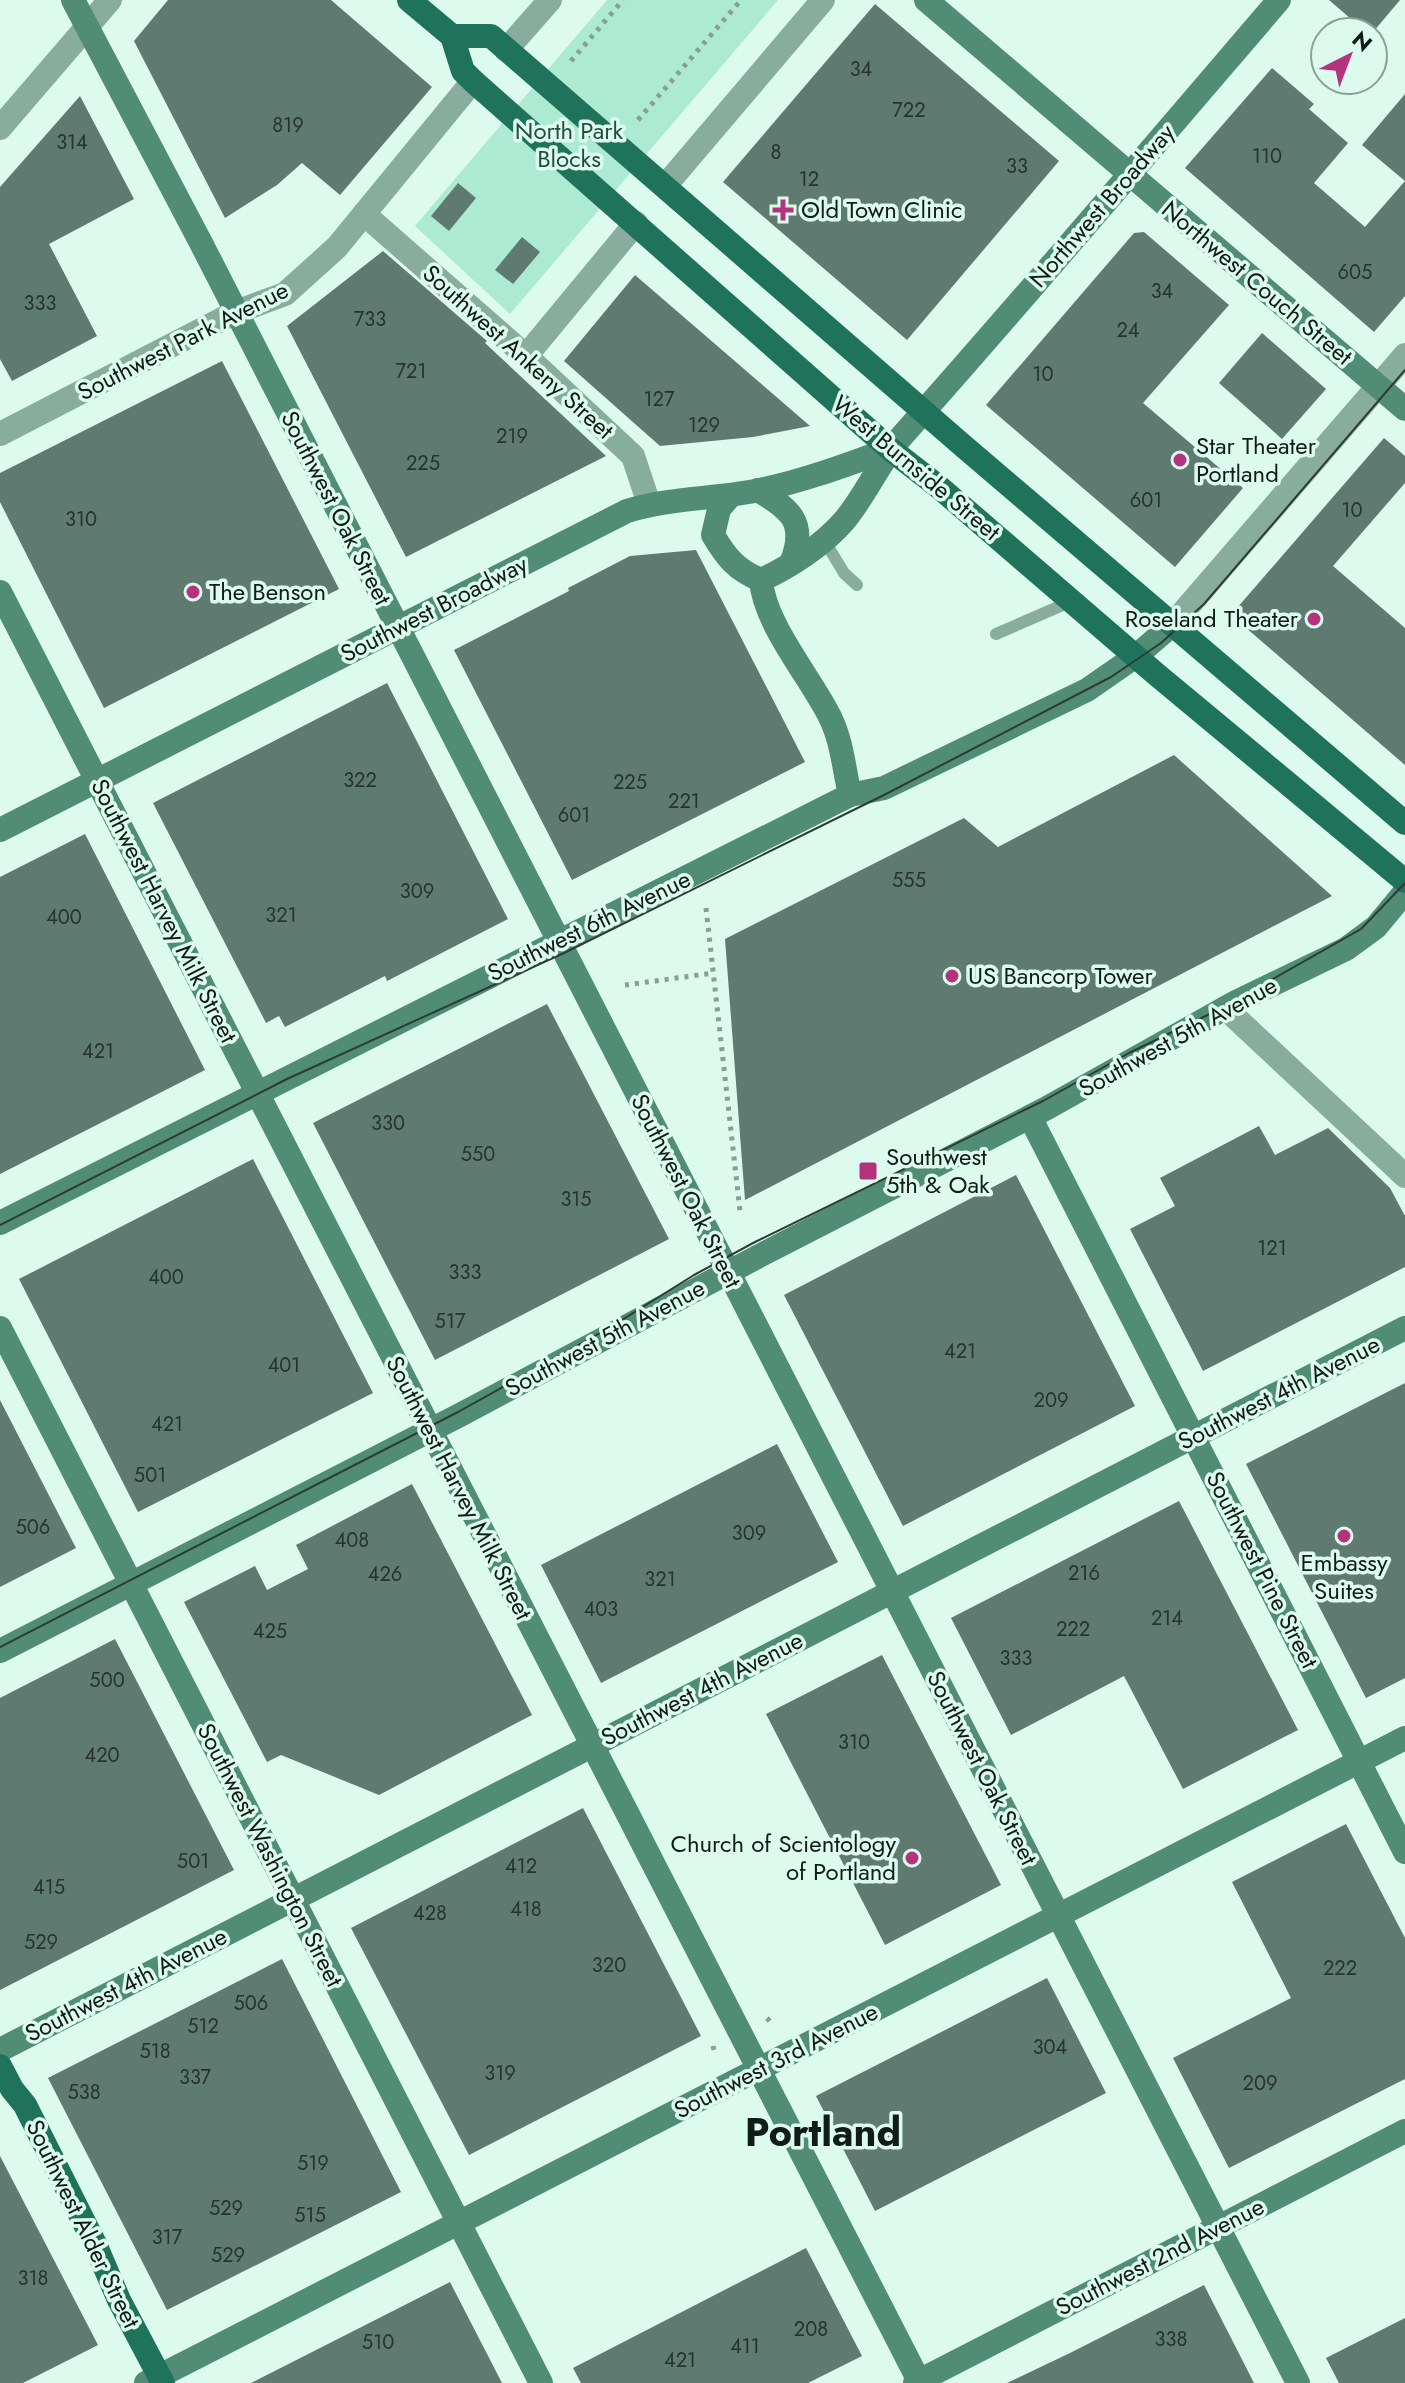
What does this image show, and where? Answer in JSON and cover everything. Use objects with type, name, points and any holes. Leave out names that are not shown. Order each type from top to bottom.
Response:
[{"type":"main road","points":[[409,0],[452,36]]},
{"type":"main road","name":"West Burnside Street","points":[[1405,823],[491,36],[452,36],[463,71],[473,81],[890,449],[1405,881]]},
{"type":"main road","name":"Southwest Alder Street","points":[[0,2066],[25,2105],[95,2244],[156,2381]]},
{"type":"street","name":"Southwest Oak Street","points":[[73,0],[1298,2383]]},
{"type":"street","points":[[0,128],[110,0]]},
{"type":"street","points":[[506,50],[550,0]]},
{"type":"street","points":[[665,186],[823,0]]},
{"type":"street","name":"Northwest Couch Street","points":[[926,0],[1405,409]]},
{"type":"street","name":"Northwest Broadway","points":[[924,411],[1279,0]]},
{"type":"street","name":"Southwest Park Avenue","points":[[0,434],[236,312],[285,294],[337,247],[473,81]]},
{"type":"street","name":"Southwest Ankeny Street","points":[[364,214],[526,356],[633,456],[649,504]]},
{"type":"street","points":[[526,356],[636,223]]},
{"type":"street","points":[[1172,625],[1405,355]]},
{"type":"street","name":"Southwest Broadway","points":[[761,580],[824,540],[845,519],[890,449],[924,411]]},
{"type":"street","name":"Southwest Broadway","points":[[0,830],[627,511],[649,504],[758,490],[813,477],[890,449]]},
{"type":"street","points":[[758,490],[783,506],[793,518],[799,543],[792,561]]},
{"type":"street","points":[[731,495],[719,509],[713,535],[727,559],[742,573],[761,580],[766,603],[836,731],[850,795]]},
{"type":"street","name":"Southwest Harvey Milk Street","points":[[0,592],[918,2382]]},
{"type":"street","name":"Southwest 6th Avenue","points":[[0,1223],[850,795],[884,788],[1087,690],[1136,656],[1172,625]]},
{"type":"street","name":"Southwest 5th Avenue","points":[[0,1651],[1030,1117],[1225,1008],[1346,949],[1376,927],[1405,892]]},
{"type":"street","points":[[1225,1008],[1405,1176]]},
{"type":"street","name":"Southwest Pine Street","points":[[1030,1117],[1405,1852]]},
{"type":"street","name":"Southwest Washington Street","points":[[0,1328],[541,2383]]},
{"type":"street","name":"Southwest 4th Avenue","points":[[0,2050],[1405,1328]]},
{"type":"street","name":"Southwest 3rd Avenue","points":[[156,2381],[1405,1738]]},
{"type":"street","name":"Southwest 2nd Avenue","points":[[918,2382],[1405,2131]]},
{"type":"lane","points":[[824,540],[844,573],[857,585]]},
{"type":"lane","points":[[996,634],[1072,601]]},
{"type":"path","points":[[571,61],[623,0]]},
{"type":"path","points":[[638,120],[741,0]]},
{"type":"path","points":[[706,908],[740,1211]]},
{"type":"path","points":[[625,985],[714,973]]},
{"type":"path","points":[[767,2018],[773,2025]]},
{"type":"path","points":[[713,2046],[715,2054]]},
{"type":"green space","name":"North Park Blocks","points":[[607,0],[778,0],[510,314],[415,226]]},
{"type":"building","points":[[168,0],[331,0],[432,87],[340,195],[302,163],[277,185],[225,218],[134,41]]},
{"type":"building","points":[[1329,0],[1400,0],[1386,16],[1348,16]]},
{"type":"building","points":[[875,4],[1059,161],[907,340],[723,182]]},
{"type":"building","points":[[1272,68],[1314,104],[1309,109],[1348,143],[1314,183],[1365,227],[1405,181],[1405,296],[1374,332],[1185,168]]},
{"type":"building","points":[[1405,94],[1405,181],[1362,145]]},
{"type":"building","points":[[80,96],[134,199],[49,244],[97,336],[12,381],[0,359],[0,187]]},
{"type":"building","points":[[458,183],[476,198],[449,231],[431,216]]},
{"type":"building","points":[[1144,232],[1229,305],[1143,403],[1243,488],[1175,567],[986,405],[1134,233]]},
{"type":"building","points":[[522,237],[540,252],[513,284],[495,270]]},
{"type":"building","points":[[383,251],[487,341],[485,343],[606,456],[406,557],[287,326]]},
{"type":"building","points":[[635,275],[810,426],[753,437],[660,446],[564,361]]},
{"type":"building","points":[[1262,333],[1326,389],[1282,439],[1219,383]]},
{"type":"building","points":[[222,361],[339,589],[104,708],[0,502],[0,473]]},
{"type":"building","points":[[1384,438],[1405,456],[1405,483],[1333,566],[1405,628],[1405,765],[1231,615]]},
{"type":"building","points":[[696,550],[805,762],[572,880],[454,650],[630,556]]},
{"type":"building","points":[[387,683],[508,919],[387,981],[385,976],[285,1027],[279,1016],[266,1023],[153,803]]},
{"type":"building","name":"US Bancorp Tower","points":[[1174,755],[1332,896],[745,1200],[725,939],[964,818],[998,847]]},
{"type":"building","points":[[85,834],[205,1070],[0,1174],[0,877]]},
{"type":"building","points":[[547,1004],[669,1239],[435,1360],[313,1123]]},
{"type":"building","points":[[1259,1126],[1275,1155],[1328,1128],[1390,1188],[1405,1216],[1405,1267],[1203,1371],[1130,1229],[1175,1206],[1160,1178]]},
{"type":"building","points":[[253,1159],[373,1393],[138,1512],[19,1279]]},
{"type":"building","points":[[1016,1175],[1135,1406],[903,1526],[784,1295]]},
{"type":"building","name":"Embassy Suites","points":[[1405,1383],[1405,1678],[1366,1698],[1246,1464]]},
{"type":"building","points":[[0,1400],[76,1548],[0,1587]]},
{"type":"building","points":[[777,1444],[838,1562],[601,1683],[541,1565]]},
{"type":"building","points":[[412,1484],[532,1715],[379,1795],[281,1755],[267,1762],[184,1602],[255,1566],[267,1590],[308,1569],[296,1545]]},
{"type":"building","points":[[1179,1501],[1298,1730],[1183,1789],[1124,1676],[1011,1735],[951,1618]]},
{"type":"building","points":[[115,1639],[234,1870],[0,1990],[0,1698]]},
{"type":"building","points":[[882,1655],[1001,1885],[885,1945],[766,1714]]},
{"type":"building","points":[[583,1808],[701,2036],[469,2155],[351,1928]]},
{"type":"building","points":[[1346,1824],[1405,1938],[1405,2079],[1229,2168],[1173,2058],[1291,1998],[1232,1882]]},
{"type":"building","points":[[282,1959],[401,2192],[167,2310],[48,2078]]},
{"type":"building","points":[[1047,1978],[1106,2093],[875,2211],[816,2096]]},
{"type":"building","points":[[0,2156],[98,2345],[23,2383],[0,2383]]},
{"type":"building","points":[[806,2248],[862,2356],[808,2383],[581,2383],[573,2368]]},
{"type":"building","points":[[450,2282],[502,2383],[251,2383],[389,2313]]},
{"type":"building","points":[[1204,2285],[1254,2383],[1007,2383],[1072,2352]]},
{"type":"building","points":[[1405,2318],[1405,2383],[1339,2383],[1326,2358]]},
{"type":"tram line","points":[[0,1225],[287,1079],[564,953],[886,794],[1111,677],[1161,643],[1204,604],[1405,370]]},
{"type":"tram line","points":[[0,1647],[458,1412],[755,1242],[1043,1101],[1129,1053],[1220,1009],[1361,929],[1405,883]]},
{"type":"place","name":"Old Town Clinic","points":[[783,210]]},
{"type":"place","name":"Star Theater Portland","points":[[1180,460]]},
{"type":"place","name":"The Benson","points":[[193,592]]},
{"type":"place","name":"Roseland Theater","points":[[1314,619]]},
{"type":"place","name":"US Bancorp Tower","points":[[952,976]]},
{"type":"place","name":"Southwest 5th & Oak","points":[[868,1171]]},
{"type":"place","name":"Embassy Suites","points":[[1344,1536]]},
{"type":"place","name":"Church of Scientology of Portland","points":[[912,1858]]},
{"type":"district","name":"Portland","points":[[823,2132]]}]
